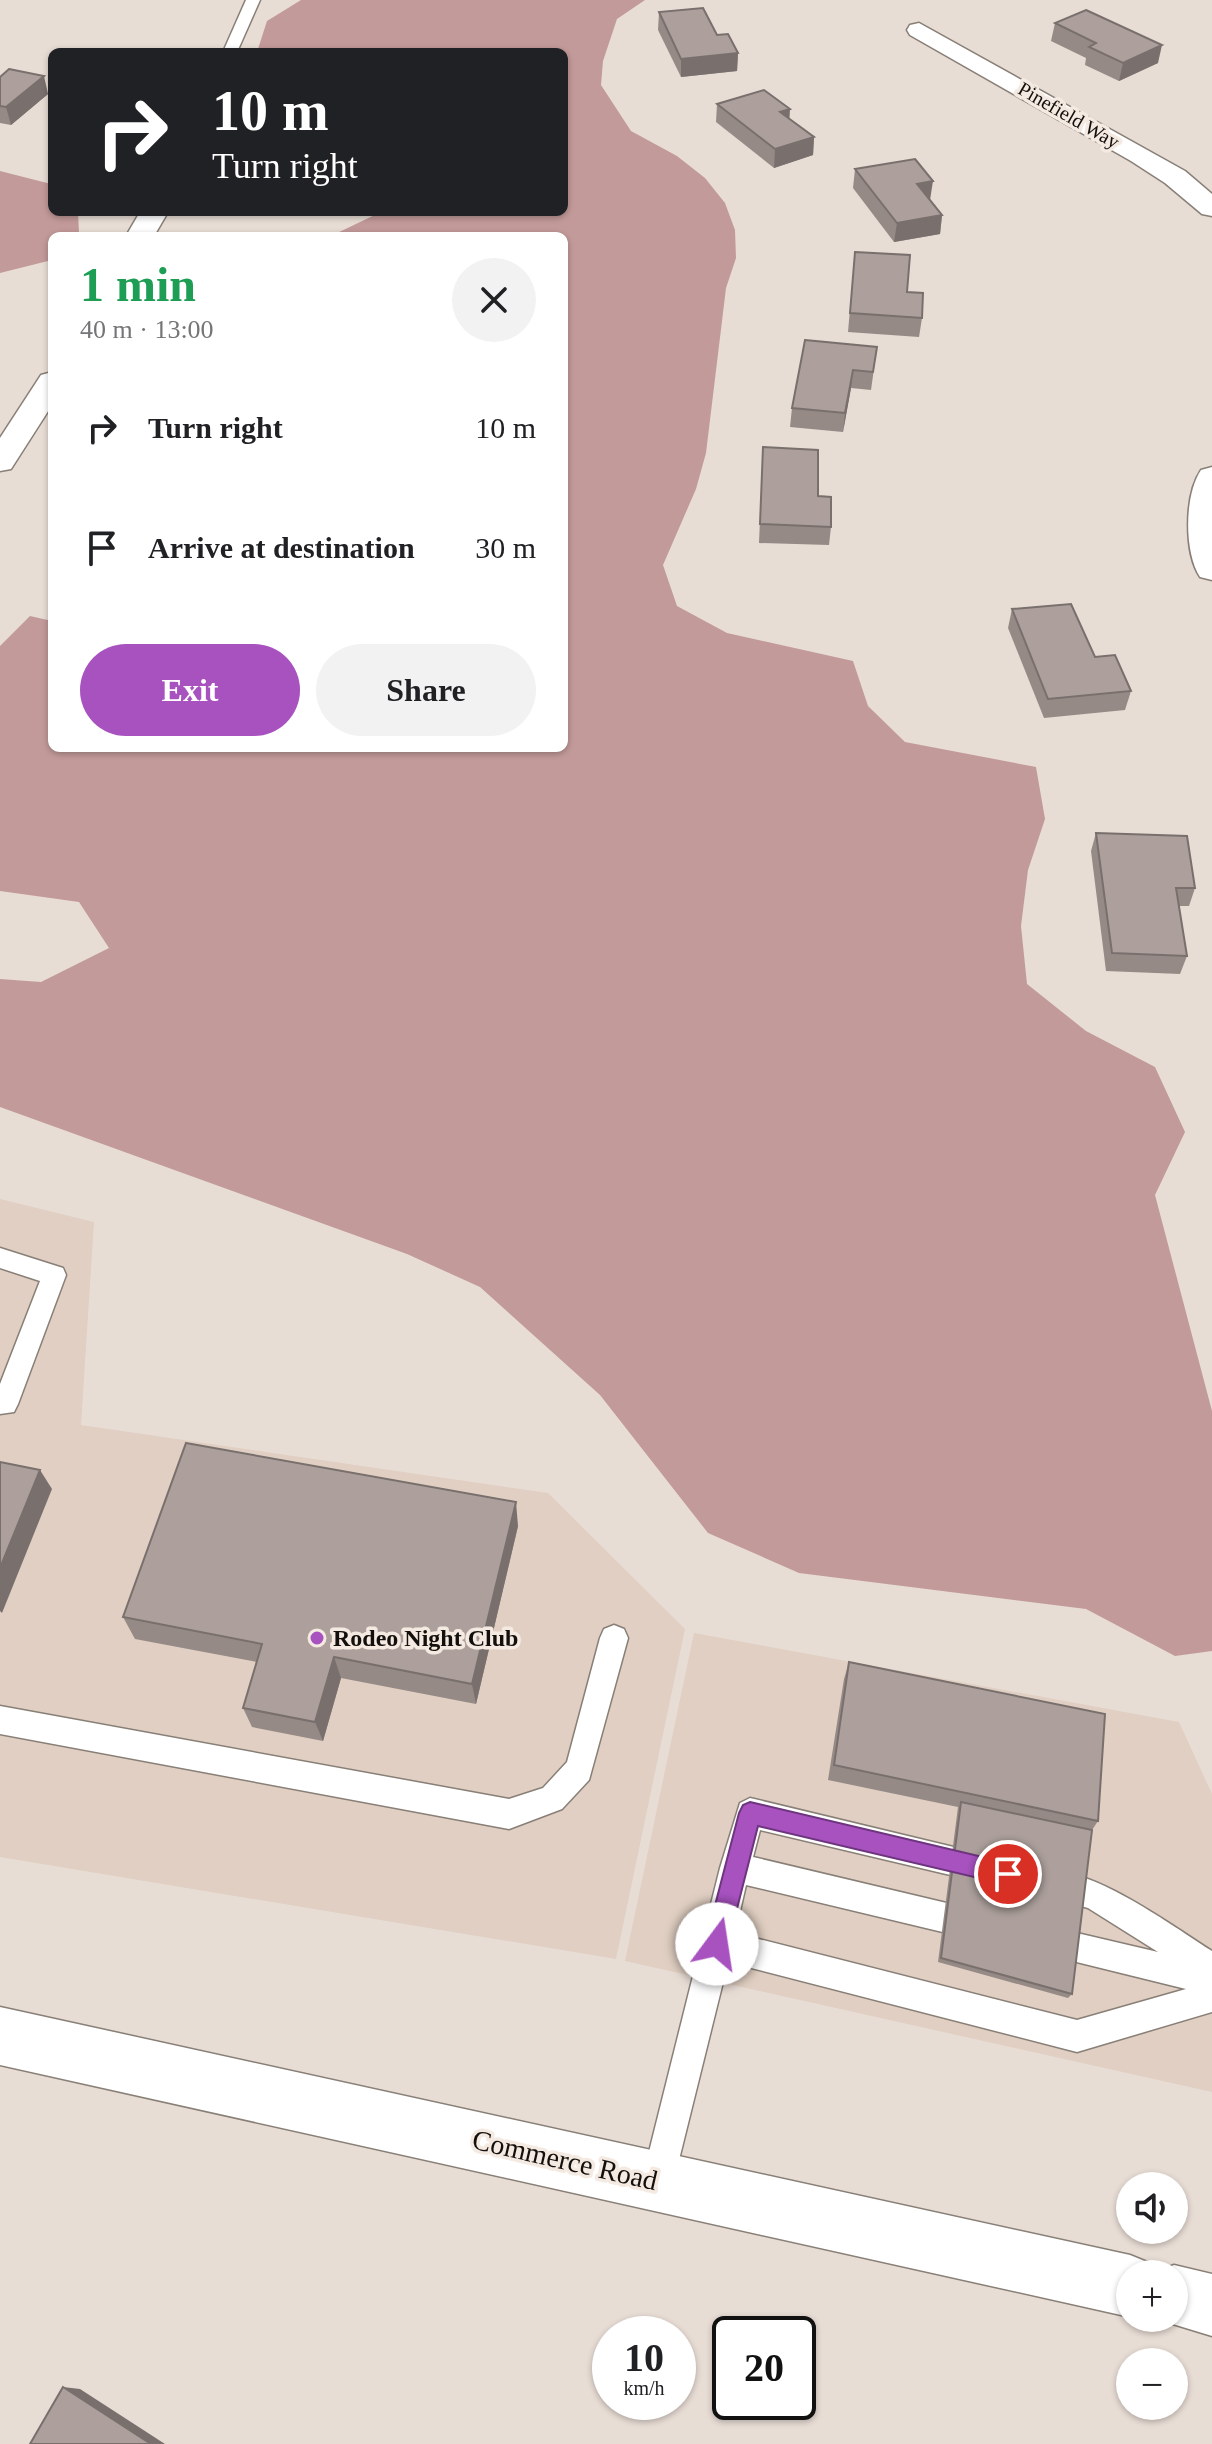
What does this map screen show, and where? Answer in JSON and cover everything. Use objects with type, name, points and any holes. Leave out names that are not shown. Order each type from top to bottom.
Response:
[{"type":"main road","name":"Pinefield Way","points":[[919,30],[1140,155],[1175,177],[1212,208]]},
{"type":"main road","points":[[0,462],[48,387]]},
{"type":"main road","points":[[1212,477],[1203,520],[1212,570]]},
{"type":"main road","name":"Commerce Road","points":[[10,2031],[1116,2283]]},
{"type":"main road","points":[[1188,2299],[1212,2305]]},
{"type":"lane","points":[[232,48],[253,0]]},
{"type":"lane","points":[[0,1258],[54,1275],[5,1404],[0,1403]]},
{"type":"lane","points":[[0,1720],[509,1814],[552,1799],[579,1770],[614,1638]]},
{"type":"lane","points":[[658,2180],[750,1813],[1004,1873]]},
{"type":"lane","points":[[735,1868],[1212,1980]]},
{"type":"lane","points":[[1034,1880],[1094,1895],[1212,1968]]},
{"type":"lane","points":[[717,1944],[1077,2036],[1212,1997]]},
{"type":"shaded area","points":[[301,0],[645,0],[617,19],[603,61],[601,85],[631,131],[677,156],[705,178],[725,203],[735,230],[736,258],[726,288],[706,453],[696,489],[663,565],[677,606],[727,633],[853,661],[868,706],[905,742],[1036,767],[1045,819],[1028,870],[1021,926],[1027,984],[1086,1031],[1155,1067],[1185,1132],[1155,1195],[1212,1411],[1212,1651],[1175,1656],[1086,1609],[799,1573],[708,1533],[600,1395],[480,1287],[407,1254],[0,1107],[0,979],[41,982],[109,948],[79,902],[0,891],[0,646],[30,616],[48,620],[48,752],[568,752],[568,232],[339,232],[373,216],[568,216],[568,48],[258,48],[267,21]]},
{"type":"shaded area","points":[[0,171],[48,183],[48,216],[78,216],[79,232],[48,232],[48,261],[0,273]]},
{"type":"shaded area","points":[[0,1199],[94,1222],[81,1425],[548,1493],[685,1629],[616,1959],[0,1857]]},
{"type":"shaded area","points":[[694,1633],[1179,1722],[1212,1794],[1212,2092],[625,1961]]},
{"type":"building","points":[[703,8],[717,35],[728,34],[738,53],[681,59],[659,12]]},
{"type":"building","points":[[1086,10],[1162,45],[1123,63],[1089,47],[1096,43],[1055,23]]},
{"type":"building","points":[[9,69],[44,76],[6,107],[0,106],[0,77]]},
{"type":"building","points":[[764,90],[790,109],[780,112],[814,137],[775,149],[717,104]]},
{"type":"building","points":[[915,159],[933,181],[917,184],[942,215],[897,223],[855,169]]},
{"type":"building","points":[[855,252],[910,255],[907,292],[923,293],[922,318],[850,313]]},
{"type":"building","points":[[805,340],[877,347],[873,372],[853,370],[845,413],[792,408]]},
{"type":"building","points":[[763,447],[818,450],[818,496],[831,497],[831,527],[760,524]]},
{"type":"building","points":[[1071,604],[1095,657],[1115,655],[1131,691],[1048,699],[1012,609]]},
{"type":"building","points":[[1096,833],[1187,836],[1195,888],[1176,888],[1187,956],[1112,953]]},
{"type":"building","points":[[186,1443],[516,1502],[472,1684],[334,1657],[315,1722],[243,1708],[262,1644],[123,1617]]},
{"type":"building","points":[[0,1462],[40,1470],[0,1568]]},
{"type":"building","points":[[849,1662],[1105,1714],[1098,1821],[834,1765]]},
{"type":"building","points":[[961,1802],[1092,1830],[1072,1994],[941,1958]]},
{"type":"building","points":[[63,2387],[151,2444],[30,2444]]},
{"type":"place","name":"Rodeo Night Club","points":[[317,1638]]},
{"type":"route","points":[[717,1944],[750,1813],[1008,1874]]}]
